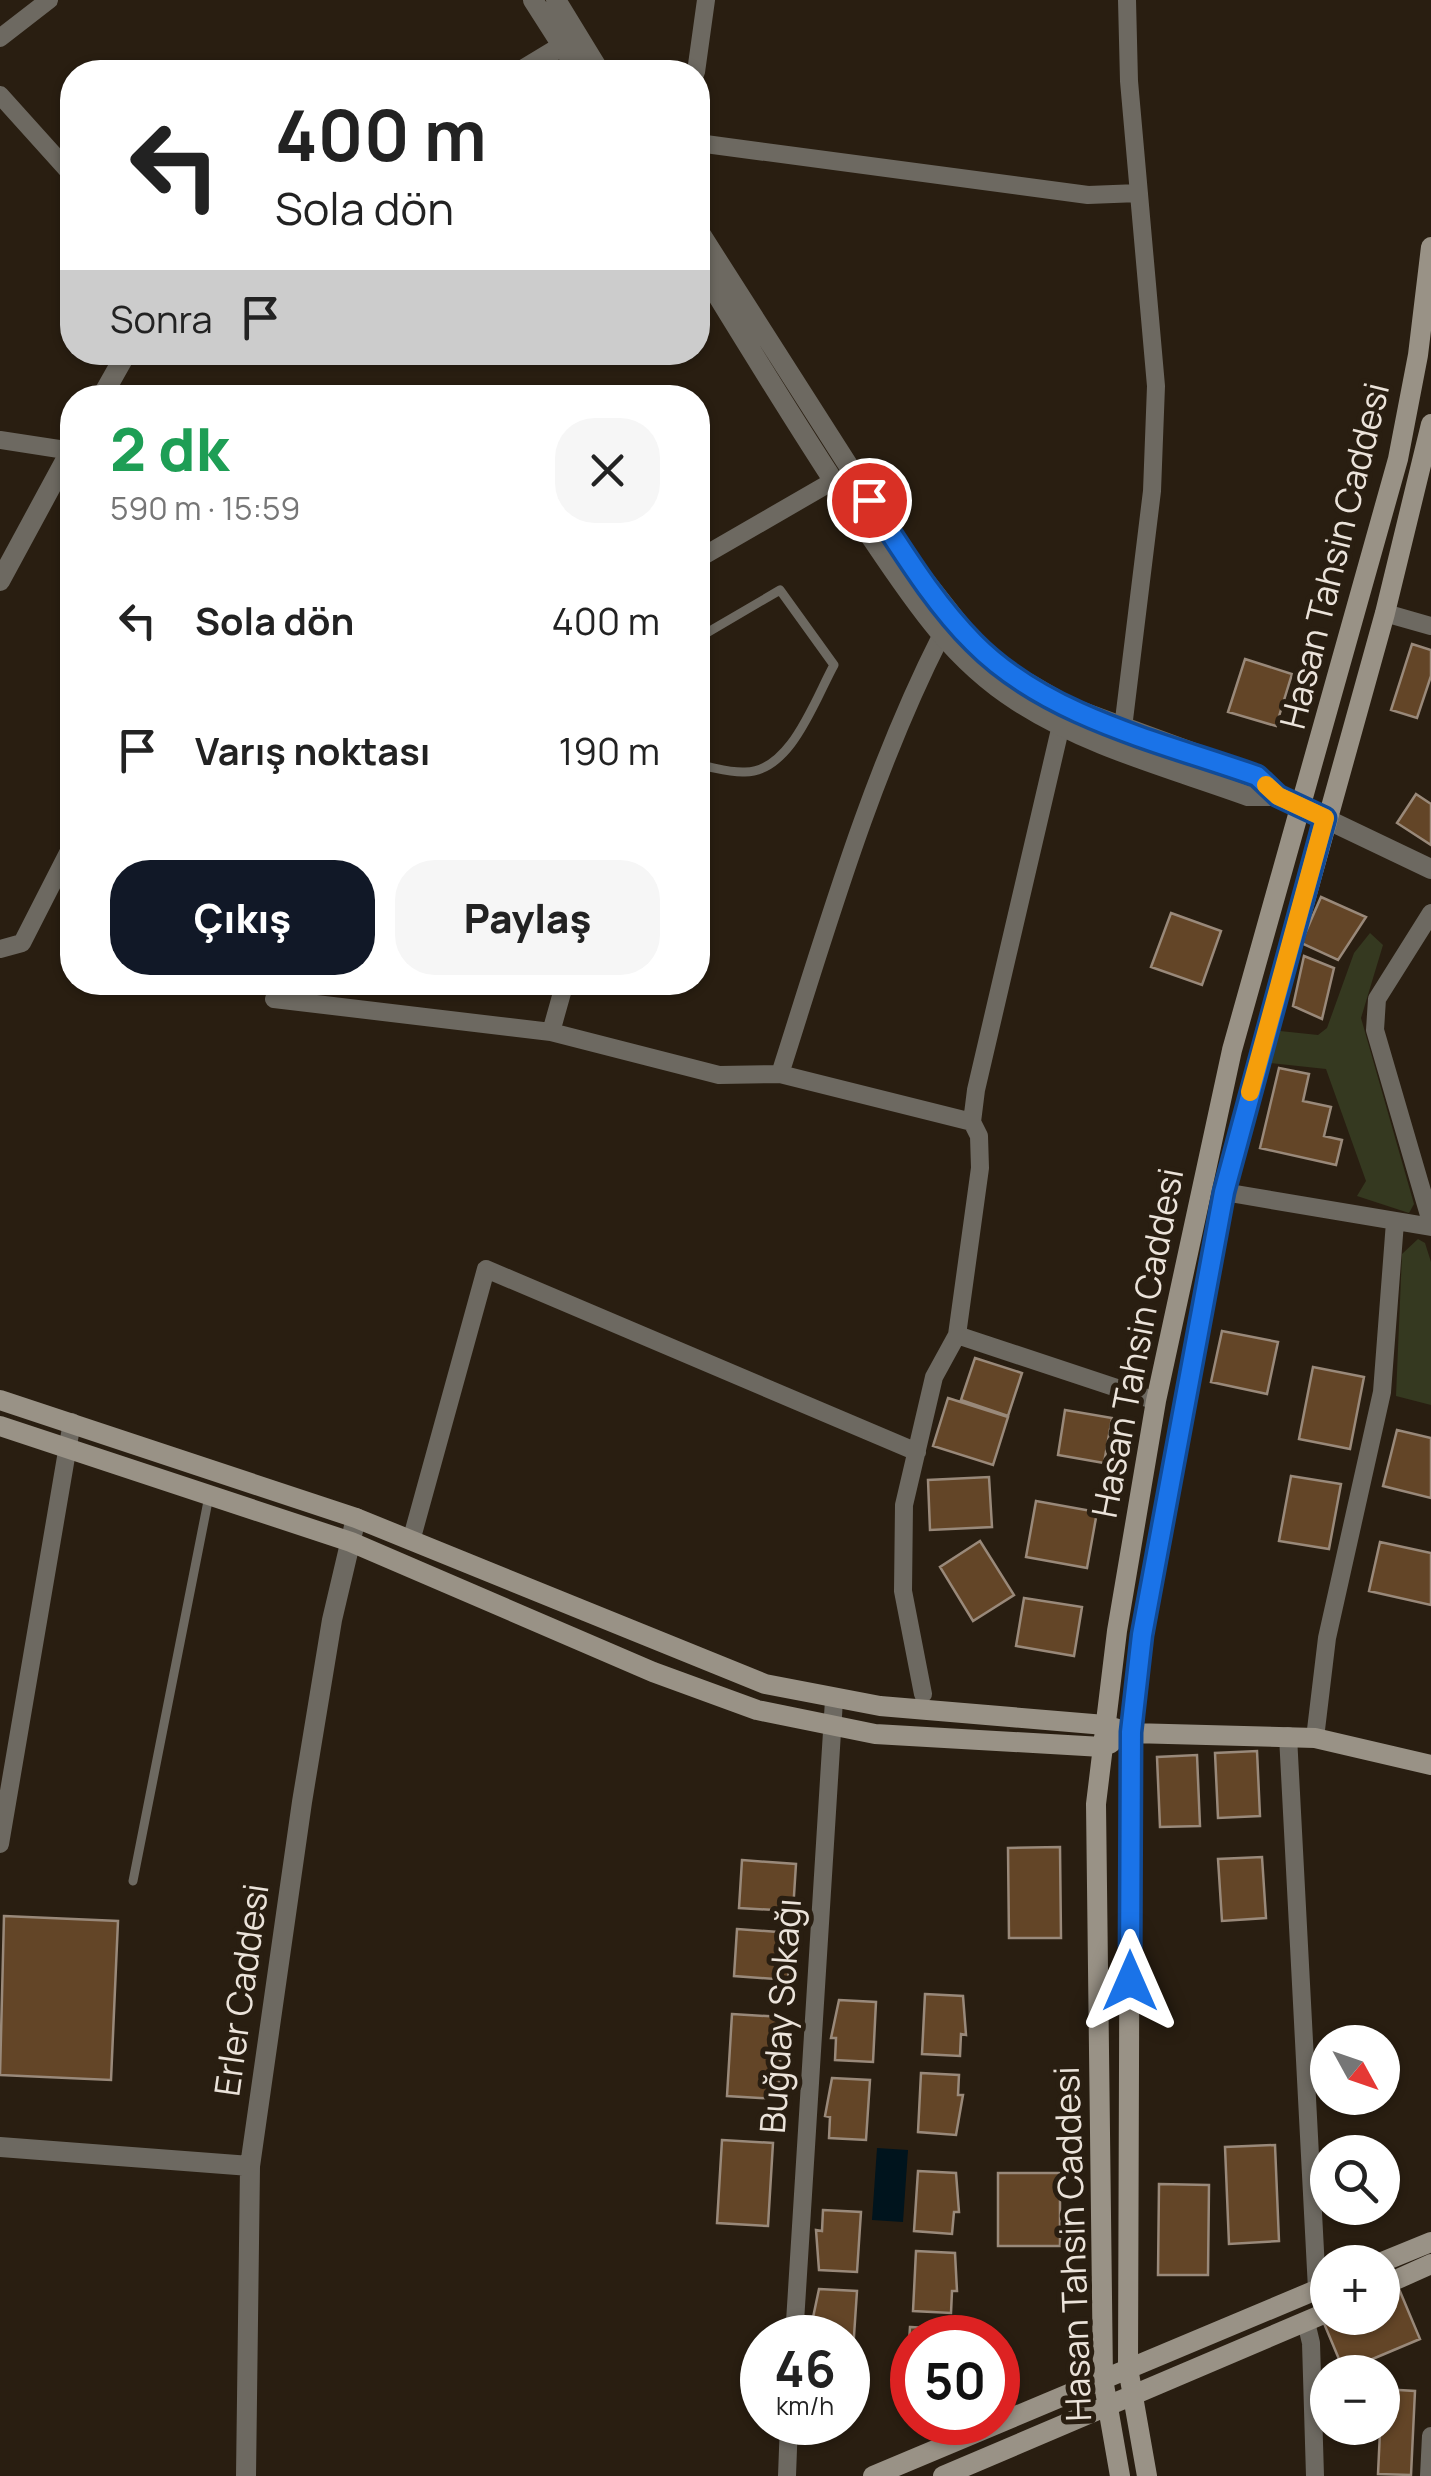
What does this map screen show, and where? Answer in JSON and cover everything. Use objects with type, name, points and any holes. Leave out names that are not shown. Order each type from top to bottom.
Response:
[{"type":"main road","name":"Hasan Tahsin Caddesi","points":[[1120,2476],[1104,2379],[1096,1804],[1105,1725],[1156,1401],[1232,1050],[1398,459],[1418,356],[1431,247]]},
{"type":"main road","name":"Hasan Tahsin Caddesi","points":[[1147,2476],[1128,2368],[1131,1732],[1142,1635],[1224,1192],[1325,818],[1385,614],[1431,424]]},
{"type":"main road","points":[[0,1400],[356,1518],[645,1639],[765,1684],[834,1700],[1105,1725],[1131,1732],[1315,1738],[1431,1765]]},
{"type":"main road","points":[[0,1426],[351,1542],[653,1672],[757,1710],[832,1728],[1102,1747],[1131,1732]]},
{"type":"main road","points":[[1400,2255],[1431,2242]]},
{"type":"main road","points":[[1400,2278],[1431,2264]]},
{"type":"main road","points":[[873,2476],[1310,2292]]},
{"type":"main road","points":[[943,2476],[1310,2320]]},
{"type":"street","points":[[0,38],[49,0]]},
{"type":"street","points":[[534,0],[571,60]]},
{"type":"street","points":[[556,0],[593,60]]},
{"type":"street","points":[[698,60],[706,0]]},
{"type":"street","points":[[1123,728],[1152,491],[1156,386],[1127,0]]},
{"type":"street","points":[[539,60],[562,46]]},
{"type":"street","points":[[0,94],[60,162]]},
{"type":"street","points":[[710,145],[1088,195],[1139,193]]},
{"type":"street","points":[[710,251],[841,476],[941,636],[1013,699],[1063,716],[1248,796],[1278,796]]},
{"type":"street","points":[[710,282],[841,476],[974,643],[1004,669],[1063,716],[1123,728],[1257,776],[1278,796],[1431,870]]},
{"type":"street","points":[[0,440],[60,448]]},
{"type":"street","points":[[0,581],[60,472]]},
{"type":"street","points":[[710,552],[841,476]]},
{"type":"street","points":[[1385,614],[1431,626]]},
{"type":"street","points":[[780,1074],[832,910],[910,697],[941,636]]},
{"type":"street","points":[[924,1694],[903,1591],[904,1505],[934,1377],[957,1335],[980,1168],[979,1136],[972,1122],[976,1090],[1063,716]]},
{"type":"street","points":[[0,950],[22,943],[60,869]]},
{"type":"street","points":[[1224,1192],[1396,1222],[1431,1224],[1375,1030],[1377,999],[1431,913]]},
{"type":"street","points":[[276,995],[274,999],[552,1032],[719,1076],[780,1074],[972,1122]]},
{"type":"street","points":[[552,1032],[562,995]]},
{"type":"street","points":[[1315,1738],[1328,1638],[1382,1392],[1396,1222]]},
{"type":"street","points":[[411,1540],[486,1269],[916,1452]]},
{"type":"street","points":[[957,1335],[1156,1401]]},
{"type":"street","points":[[0,1844],[72,1422]]},
{"type":"street","name":"Erler Caddesi","points":[[246,2476],[250,2166],[302,1802],[332,1620],[356,1518]]},
{"type":"street","name":"Buğday Sokağı","points":[[795,2315],[834,1700]]},
{"type":"street","points":[[1288,1736],[1319,2245]]},
{"type":"street","points":[[0,2147],[250,2166]]},
{"type":"street","points":[[1306,2322],[1311,2343],[1315,2476]]},
{"type":"street","points":[[1429,2476],[1431,2436]]},
{"type":"street","points":[[787,2476],[788,2445]]},
{"type":"lane","points":[[710,631],[780,590],[834,665],[787,748],[773,764],[746,772],[710,767]]},
{"type":"lane","points":[[133,1881],[210,1494]]},
{"type":"green space","points":[[1370,933],[1383,945],[1361,1018],[1414,1204],[1409,1213],[1357,1196],[1366,1181],[1326,1069],[1270,1063],[1280,1031],[1318,1035],[1327,1028],[1354,953]]},
{"type":"green space","points":[[1418,1239],[1425,1243],[1431,1262],[1431,1405],[1396,1396],[1402,1254]]},
{"type":"water","points":[[877,2148],[908,2150],[903,2222],[872,2220]]},
{"type":"building","points":[[1412,644],[1431,650],[1431,676],[1417,718],[1391,710]]},
{"type":"building","points":[[1245,659],[1292,674],[1276,726],[1228,712]]},
{"type":"building","points":[[1416,794],[1431,804],[1431,845],[1397,823]]},
{"type":"building","points":[[1321,897],[1366,917],[1338,960],[1301,943]]},
{"type":"building","points":[[1171,913],[1221,931],[1202,985],[1151,967]]},
{"type":"building","points":[[1304,956],[1334,968],[1322,1019],[1293,1006]]},
{"type":"building","points":[[1279,1068],[1309,1074],[1303,1101],[1331,1107],[1324,1136],[1342,1140],[1336,1165],[1260,1148]]},
{"type":"building","points":[[1222,1331],[1278,1342],[1267,1394],[1211,1382]]},
{"type":"building","points":[[975,1358],[1022,1373],[1008,1416],[961,1400]]},
{"type":"building","points":[[1313,1367],[1364,1377],[1350,1449],[1299,1439]]},
{"type":"building","points":[[948,1398],[1008,1417],[993,1465],[933,1446]]},
{"type":"building","points":[[1065,1410],[1112,1418],[1104,1463],[1058,1455]]},
{"type":"building","points":[[1397,1430],[1431,1438],[1431,1498],[1383,1486]]},
{"type":"building","points":[[1291,1476],[1341,1484],[1329,1549],[1279,1541]]},
{"type":"building","points":[[989,1477],[992,1527],[930,1530],[928,1480]]},
{"type":"building","points":[[1036,1501],[1097,1512],[1087,1568],[1026,1557]]},
{"type":"building","points":[[980,1541],[1014,1595],[973,1621],[940,1567]]},
{"type":"building","points":[[1380,1542],[1431,1553],[1431,1605],[1369,1591]]},
{"type":"building","points":[[1024,1598],[1082,1607],[1074,1656],[1016,1646]]},
{"type":"building","points":[[1257,1751],[1260,1816],[1218,1818],[1215,1753]]},
{"type":"building","points":[[1197,1755],[1200,1826],[1160,1827],[1157,1757]]},
{"type":"building","points":[[1060,1847],[1061,1938],[1009,1938],[1008,1848]]},
{"type":"building","points":[[1262,1857],[1266,1918],[1222,1921],[1218,1859]]},
{"type":"building","points":[[742,1860],[796,1864],[793,1911],[739,1908]]},
{"type":"building","points":[[4,1916],[118,1921],[111,2080],[0,2075]]},
{"type":"building","points":[[737,1929],[791,1933],[788,1980],[734,1976]]},
{"type":"building","points":[[925,1994],[963,1996],[966,2035],[961,2034],[960,2056],[922,2054]]},
{"type":"building","points":[[839,2000],[876,2002],[873,2062],[835,2060],[836,2038],[831,2038]]},
{"type":"building","points":[[732,2014],[783,2017],[778,2099],[727,2096]]},
{"type":"building","points":[[921,2073],[959,2075],[958,2095],[963,2095],[956,2135],[918,2132]]},
{"type":"building","points":[[832,2078],[870,2080],[866,2140],[829,2138],[830,2117],[825,2116]]},
{"type":"building","points":[[722,2140],[773,2143],[768,2226],[717,2223]]},
{"type":"building","points":[[1275,2145],[1279,2241],[1229,2244],[1225,2147]]},
{"type":"building","points":[[918,2171],[956,2173],[959,2212],[954,2212],[952,2234],[914,2231]]},
{"type":"building","points":[[998,2173],[1060,2173],[1060,2246],[998,2246]]},
{"type":"building","points":[[1159,2184],[1209,2185],[1208,2275],[1158,2275]]},
{"type":"building","points":[[823,2210],[861,2212],[857,2272],[819,2270],[816,2230],[822,2231]]},
{"type":"building","points":[[916,2251],[955,2253],[957,2291],[952,2291],[951,2313],[913,2311]]},
{"type":"building","points":[[819,2289],[857,2291],[855,2315],[814,2315]]},
{"type":"building","points":[[1400,2291],[1420,2339],[1382,2355],[1337,2355],[1329,2335],[1400,2335]]},
{"type":"building","points":[[1400,2390],[1415,2391],[1411,2475],[1378,2474],[1379,2445],[1400,2445]]},
{"type":"slow traffic","points":[[1250,1092],[1325,818],[1278,796],[1266,785]]},
{"type":"route","points":[[869,500],[952,617],[1004,669],[1069,708],[1257,776],[1278,796],[1325,818],[1224,1192],[1142,1635],[1131,1732],[1130,1981]]}]
